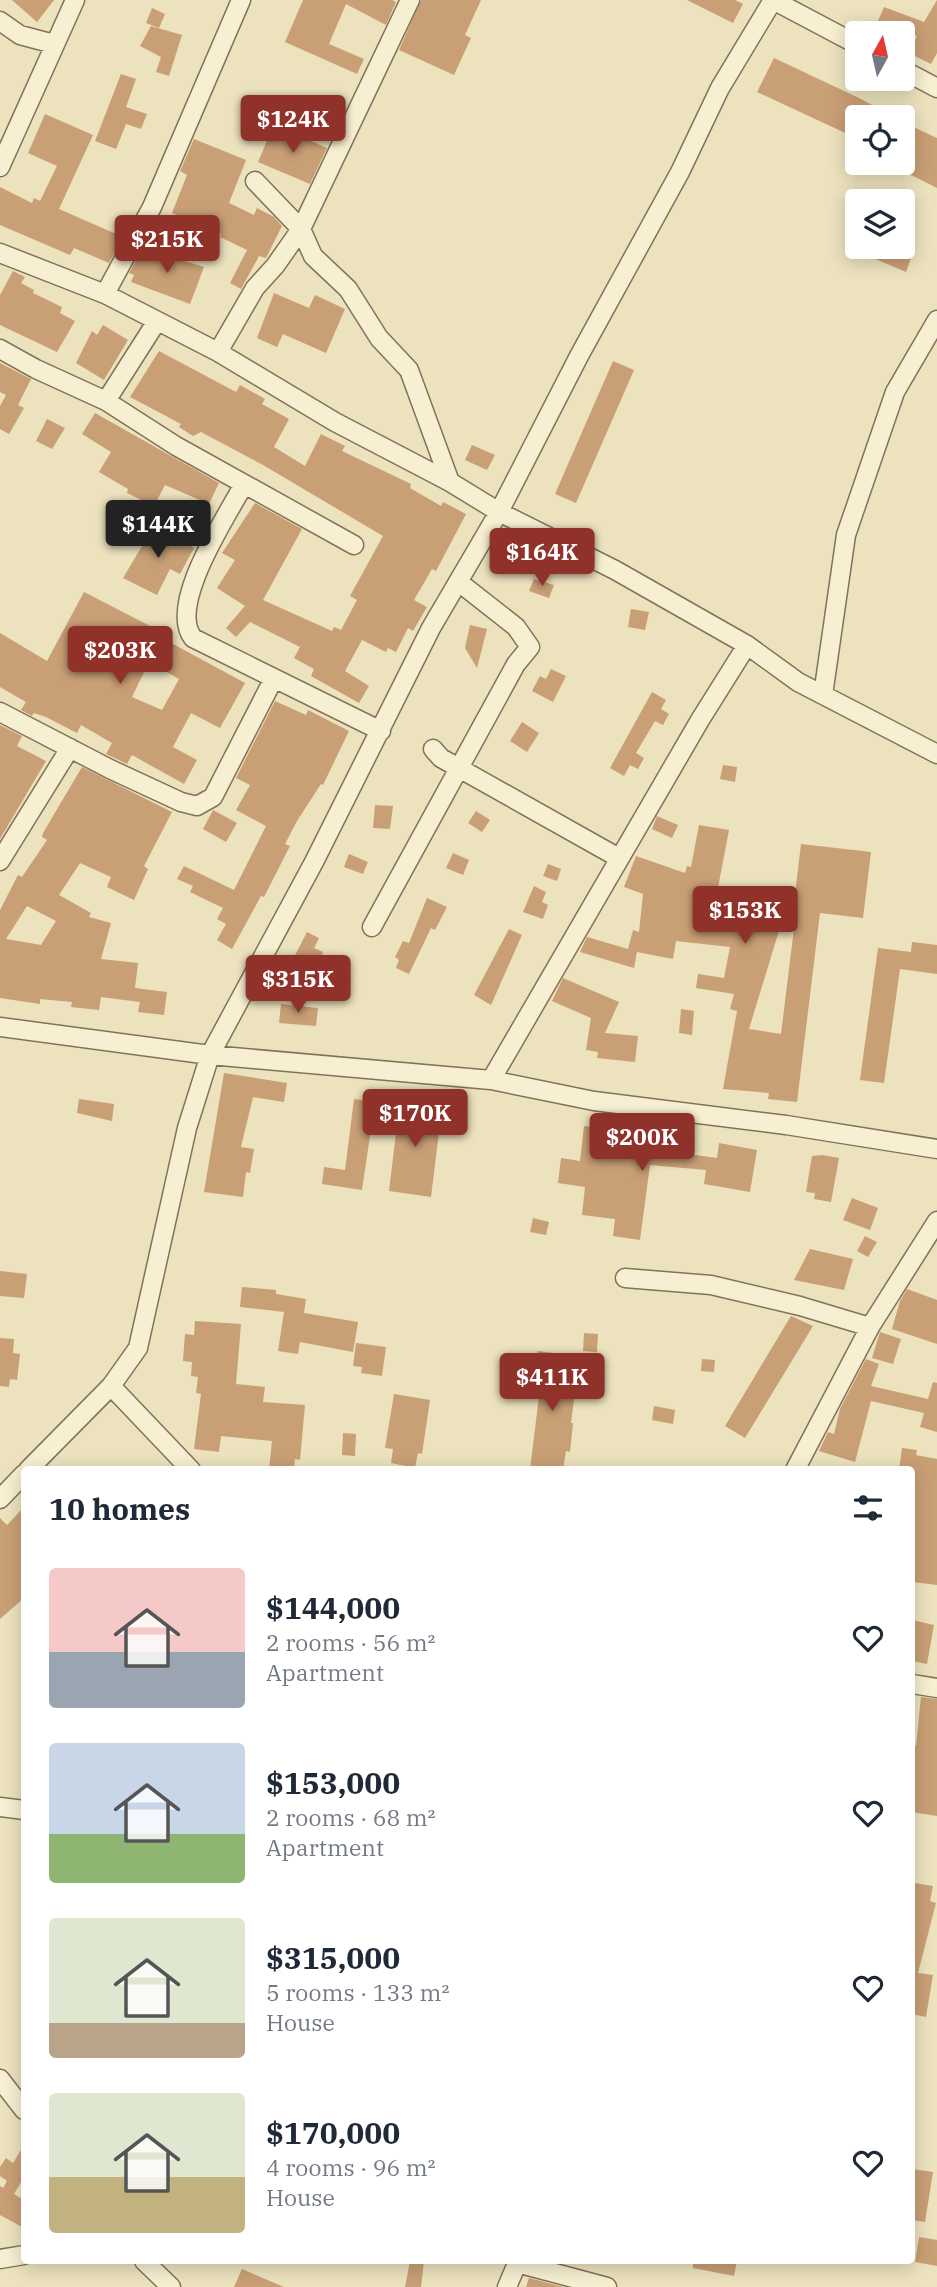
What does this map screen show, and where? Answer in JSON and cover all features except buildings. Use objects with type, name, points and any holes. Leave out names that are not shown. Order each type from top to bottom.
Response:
[{"type":"street","points":[[0,167],[75,0]]},
{"type":"street","points":[[105,294],[152,207],[240,0]]},
{"type":"street","points":[[218,352],[255,288],[275,266],[301,229],[411,0]]},
{"type":"street","points":[[32,1466],[111,1386],[138,1348],[187,1128],[210,1055],[381,731],[431,628],[460,583],[499,512],[579,356],[680,172],[720,88],[773,0],[845,38]]},
{"type":"street","points":[[0,22],[20,35],[54,44]]},
{"type":"street","points":[[915,76],[937,88]]},
{"type":"street","points":[[255,181],[301,229],[313,256],[348,289],[379,338],[409,370],[450,482]]},
{"type":"street","points":[[0,253],[105,294],[218,352],[335,422],[450,482],[499,512],[615,570],[747,645],[798,682],[937,754]]},
{"type":"street","points":[[822,695],[846,535],[895,392],[937,320]]},
{"type":"street","points":[[106,401],[157,321]]},
{"type":"street","points":[[0,349],[36,369],[106,401],[244,484],[354,545]]},
{"type":"street","points":[[244,484],[197,572],[186,617],[187,630],[193,638],[381,731]]},
{"type":"street","points":[[372,927],[461,769],[516,664],[530,647],[516,627],[460,583]]},
{"type":"street","points":[[491,1080],[619,858],[747,645]]},
{"type":"street","points":[[0,712],[181,802],[197,806],[213,797],[274,678]]},
{"type":"street","points":[[0,861],[70,748]]},
{"type":"street","points":[[433,749],[441,758],[619,858]]},
{"type":"street","points":[[0,1027],[210,1055],[491,1080],[594,1101],[937,1149]]},
{"type":"street","points":[[797,1466],[870,1327],[937,1221]]},
{"type":"street","points":[[625,1278],[711,1285],[800,1306],[870,1327]]},
{"type":"street","points":[[111,1386],[187,1466]]},
{"type":"street","points":[[0,1499],[21,1477]]},
{"type":"street","points":[[915,1684],[937,1688]]},
{"type":"street","points":[[0,1807],[21,1810]]},
{"type":"street","points":[[0,2079],[21,2106]]},
{"type":"street","points":[[0,2259],[21,2256]]},
{"type":"street","points":[[147,2264],[171,2287]]},
{"type":"street","points":[[507,2287],[516,2264]]},
{"type":"street","points":[[524,2264],[607,2287]]}]
